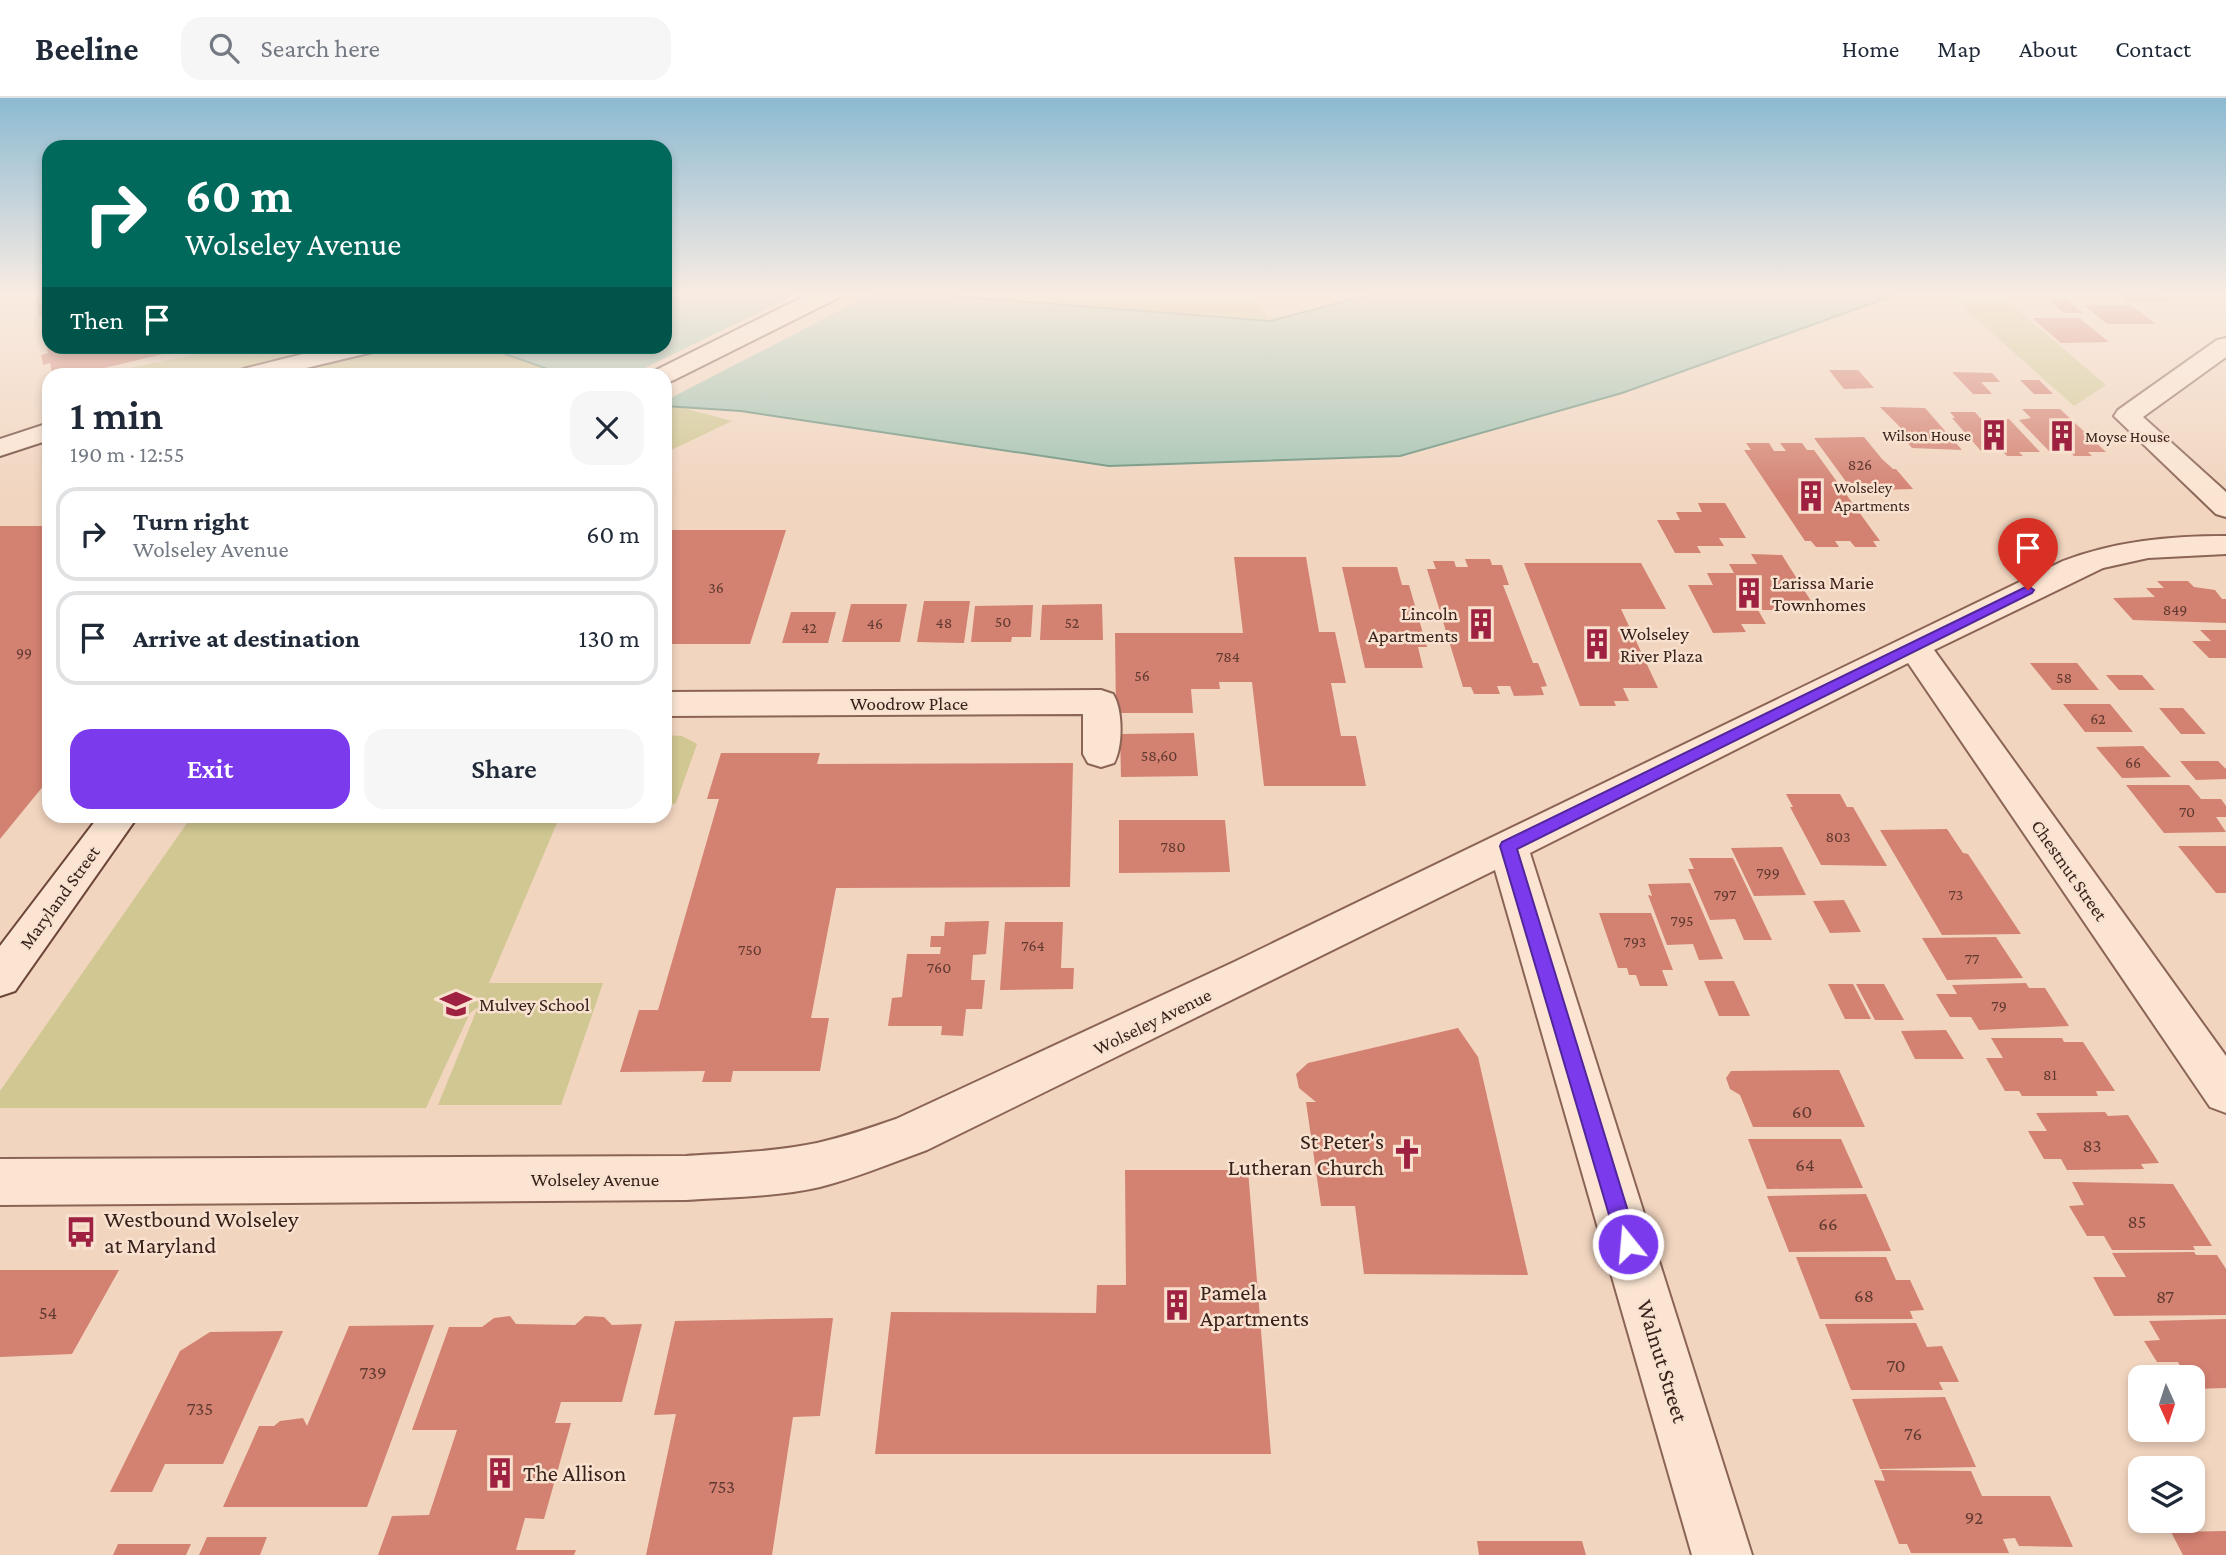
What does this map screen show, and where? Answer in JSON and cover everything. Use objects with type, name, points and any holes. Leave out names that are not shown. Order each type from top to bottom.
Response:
[{"type":"street","points":[[277,368],[306,361]]},
{"type":"street","points":[[672,372],[693,361]]},
{"type":"street","points":[[2204,361],[2127,416],[2226,508]]},
{"type":"street","points":[[0,448],[42,434]]},
{"type":"street","name":"Wolseley Avenue","points":[[0,1182],[686,1178],[765,1173],[818,1165],[883,1146],[1002,1093],[2091,560],[2136,549],[2226,545]]},
{"type":"street","name":"Chestnut Street","points":[[1914,647],[2226,1093]]},
{"type":"street","name":"Woodrow Place","points":[[672,704],[1101,702],[1101,754]]},
{"type":"street","name":"Maryland Street","points":[[0,979],[114,823]]},
{"type":"street","name":"Walnut Street","points":[[1508,846],[1721,1555]]},
{"type":"shaded area","points":[[164,361],[527,361],[547,368],[129,368]]},
{"type":"shaded area","points":[[525,361],[1711,361],[1622,393],[1400,456],[1109,466],[741,411],[672,406],[672,368],[545,368]]},
{"type":"shaded area","points":[[2023,361],[2078,361],[2106,385],[2074,406]]},
{"type":"shaded area","points":[[672,405],[732,421],[672,450]]},
{"type":"shaded area","points":[[672,735],[682,736],[697,744],[676,803],[672,804]]},
{"type":"shaded area","points":[[187,823],[557,823],[489,983],[603,983],[561,1105],[438,1105],[478,1007],[470,1013],[426,1108],[0,1108],[0,1091]]},
{"type":"pier","points":[[659,361],[742,361],[672,397],[672,368],[644,368]]},
{"type":"building","points":[[42,361],[134,361],[104,368],[51,368],[50,363],[43,365]]},
{"type":"building","points":[[1829,370],[1858,370],[1874,388],[1844,389]]},
{"type":"building","points":[[1952,372],[1992,373],[2000,382],[1981,382],[1992,394],[1973,394]]},
{"type":"building","points":[[2020,380],[2039,380],[2053,394],[2034,394]]},
{"type":"building","points":[[1880,407],[1925,408],[1962,450],[1912,448],[1898,431],[1904,431]]},
{"type":"building","name":"Moyse House","points":[[2022,409],[2060,409],[2106,452],[2088,452],[2092,456],[2074,456],[2070,452],[2050,452],[2019,420],[2031,418]]},
{"type":"building","name":"Wilson House","points":[[1950,412],[1975,412],[1980,418],[2009,419],[2040,452],[2019,452],[2023,456],[2007,456],[2003,452],[1981,451],[1952,418],[1955,418]]},
{"type":"building","points":[[1864,437],[1913,489],[1873,490],[1867,483],[1847,483],[1814,438]]},
{"type":"building","name":"Wolseley Apartments","points":[[1746,443],[1769,443],[1774,451],[1786,451],[1780,443],[1802,443],[1807,450],[1814,450],[1880,541],[1873,541],[1877,547],[1855,547],[1850,541],[1835,541],[1839,547],[1816,547],[1811,541],[1805,541],[1744,450],[1751,450]]},
{"type":"building","points":[[1698,503],[1725,503],[1746,538],[1719,538],[1724,546],[1697,546],[1701,553],[1675,553],[1657,520],[1680,520],[1676,512],[1702,512]]},
{"type":"building","points":[[0,526],[42,526],[42,788],[0,839]]},
{"type":"building","points":[[672,530],[786,530],[750,644],[672,644]]},
{"type":"building","name":"Larissa Marie Townhomes","points":[[1751,554],[1782,555],[1811,601],[1780,601],[1785,610],[1758,610],[1766,624],[1741,624],[1746,632],[1713,633],[1688,585],[1713,585],[1707,573],[1734,573],[1729,564],[1757,564]]},
{"type":"building","points":[[1234,557],[1306,557],[1319,632],[1335,632],[1346,683],[1331,683],[1341,736],[1356,736],[1366,786],[1264,786],[1252,682],[1219,682],[1220,689],[1191,689],[1193,713],[1116,713],[1115,633],[1243,633]]},
{"type":"building","name":"Lincoln Apartments","points":[[1465,559],[1490,559],[1492,565],[1502,565],[1509,585],[1503,585],[1533,663],[1538,663],[1547,686],[1541,687],[1544,695],[1514,696],[1510,686],[1497,686],[1500,694],[1474,694],[1471,687],[1463,687],[1427,569],[1436,569],[1433,561],[1454,561],[1456,567],[1468,567]]},
{"type":"building","name":"Wolseley River Plaza","points":[[1524,563],[1641,563],[1666,609],[1621,609],[1658,688],[1623,688],[1629,701],[1614,701],[1616,706],[1580,706]]},
{"type":"building","points":[[1342,567],[1397,567],[1402,585],[1409,585],[1427,647],[1418,647],[1423,668],[1365,668]]},
{"type":"building","points":[[2157,581],[2188,581],[2194,587],[2215,590],[2222,599],[2226,599],[2226,623],[2133,620],[2113,598],[2155,597],[2146,588],[2164,588]]},
{"type":"building","points":[[924,601],[970,601],[964,643],[917,642]]},
{"type":"building","points":[[851,604],[907,604],[900,642],[842,642]]},
{"type":"building","points":[[1102,604],[1103,640],[1040,640],[1042,605]]},
{"type":"building","points":[[1033,605],[1031,637],[1012,637],[1011,642],[971,642],[975,606]]},
{"type":"building","points":[[791,612],[836,612],[828,643],[782,643]]},
{"type":"building","points":[[2200,630],[2226,630],[2226,658],[2209,658],[2192,641],[2211,641]]},
{"type":"building","points":[[2030,663],[2077,663],[2099,690],[2052,690]]},
{"type":"building","points":[[2106,675],[2142,675],[2155,690],[2119,690]]},
{"type":"building","points":[[2063,704],[2110,704],[2133,732],[2085,732]]},
{"type":"building","points":[[2159,708],[2183,708],[2206,734],[2181,734]]},
{"type":"building","points":[[1194,733],[1198,776],[1121,777],[1120,734]]},
{"type":"building","points":[[2143,746],[2171,777],[2122,778],[2096,747]]},
{"type":"building","points":[[721,753],[820,753],[817,764],[1073,763],[1070,887],[836,888],[811,1018],[829,1018],[820,1071],[733,1071],[731,1082],[702,1082],[705,1071],[620,1072],[639,1010],[658,1010],[719,799],[707,799]]},
{"type":"building","points":[[2180,761],[2218,761],[2226,769],[2226,779],[2196,780]]},
{"type":"building","points":[[2126,785],[2189,785],[2201,799],[2221,799],[2226,806],[2226,817],[2216,817],[2226,832],[2164,833]]},
{"type":"building","points":[[1786,794],[1840,794],[1847,807],[1853,807],[1887,866],[1821,865],[1790,807],[1793,807]]},
{"type":"building","points":[[1119,820],[1225,820],[1230,872],[1119,873]]},
{"type":"building","points":[[1947,829],[1963,853],[1968,854],[2021,934],[1942,935],[1880,830]]},
{"type":"building","points":[[2178,846],[2226,846],[2226,893],[2216,893]]},
{"type":"building","points":[[1782,847],[1806,895],[1754,896],[1731,848]]},
{"type":"building","points":[[1689,858],[1733,858],[1772,940],[1744,940],[1735,919],[1710,920],[1688,869],[1694,869]]},
{"type":"building","points":[[1690,883],[1723,959],[1699,960],[1693,944],[1667,945],[1648,895],[1652,896],[1648,884]]},
{"type":"building","points":[[1844,900],[1861,932],[1830,933],[1813,901]]},
{"type":"building","points":[[1599,913],[1651,913],[1673,970],[1662,970],[1668,986],[1640,986],[1636,975],[1629,975],[1627,968],[1618,968]]},
{"type":"building","points":[[989,921],[986,954],[973,955],[971,980],[985,980],[982,1009],[966,1009],[963,1036],[941,1035],[942,1026],[888,1026],[892,998],[902,997],[907,954],[940,954],[941,947],[930,947],[931,936],[944,936],[945,922]]},
{"type":"building","points":[[1005,922],[1063,922],[1061,968],[1074,968],[1073,989],[1000,990]]},
{"type":"building","points":[[1996,937],[2023,978],[1947,980],[1922,938]]},
{"type":"building","points":[[1704,981],[1734,981],[1750,1016],[1719,1016]]},
{"type":"building","points":[[2026,983],[2029,988],[2045,988],[2069,1026],[1979,1030],[1971,1017],[1950,1017],[1936,994],[1957,994],[1952,985]]},
{"type":"building","points":[[1828,984],[1853,984],[1871,1019],[1845,1019]]},
{"type":"building","points":[[1856,984],[1884,984],[1904,1020],[1875,1020]]},
{"type":"building","name":"St Peter's Lutheran Church","points":[[1458,1028],[1478,1057],[1528,1275],[1364,1274],[1355,1206],[1321,1206],[1306,1102],[1316,1102],[1299,1088],[1296,1074],[1308,1063]]},
{"type":"building","points":[[1946,1030],[1964,1059],[1915,1059],[1901,1031]]},
{"type":"building","points":[[1991,1038],[2062,1038],[2064,1042],[2083,1042],[2115,1091],[2096,1091],[2098,1096],[2022,1096],[2019,1091],[2005,1091],[1986,1058],[2003,1058]]},
{"type":"building","points":[[1839,1070],[1865,1127],[1753,1127],[1740,1095],[1730,1089],[1726,1078],[1731,1071]]},
{"type":"building","points":[[2105,1112],[2108,1116],[2128,1115],[2159,1163],[2141,1164],[2144,1169],[2067,1170],[2061,1159],[2044,1159],[2028,1131],[2047,1131],[2036,1113]]},
{"type":"building","points":[[1748,1139],[1841,1139],[1863,1188],[1767,1189]]},
{"type":"building","name":"Pamela Apartments","points":[[1125,1170],[1248,1170],[1271,1454],[875,1454],[891,1312],[1096,1313],[1097,1285],[1126,1285]]},
{"type":"building","points":[[2072,1182],[2173,1184],[2212,1246],[2193,1246],[2195,1250],[2112,1250],[2104,1236],[2087,1236],[2069,1206],[2084,1205]]},
{"type":"building","points":[[1866,1194],[1891,1251],[1789,1252],[1767,1196]]},
{"type":"building","points":[[2194,1252],[2196,1255],[2217,1255],[2226,1269],[2226,1315],[2114,1316],[2093,1277],[2126,1277],[2112,1253]]},
{"type":"building","points":[[1796,1257],[1886,1257],[1896,1280],[1910,1280],[1924,1310],[1910,1311],[1913,1319],[1820,1319]]},
{"type":"building","points":[[0,1270],[119,1270],[72,1354],[0,1357]]},
{"type":"building","name":"The Allison","points":[[510,1316],[516,1324],[575,1325],[585,1316],[604,1317],[612,1325],[642,1324],[622,1402],[561,1402],[555,1423],[571,1423],[544,1519],[525,1518],[516,1550],[576,1550],[574,1555],[378,1555],[392,1516],[429,1515],[457,1430],[412,1430],[449,1327],[482,1327],[494,1318]]},
{"type":"building","points":[[833,1318],[820,1416],[793,1417],[772,1555],[646,1555],[676,1414],[654,1415],[675,1321]]},
{"type":"building","points":[[2226,1319],[2226,1388],[2205,1389],[2205,1365],[2157,1362],[2144,1341],[2160,1340],[2149,1321]]},
{"type":"building","points":[[1916,1323],[1927,1347],[1942,1346],[1959,1382],[1939,1382],[1943,1390],[1851,1390],[1825,1324]]},
{"type":"building","points":[[434,1325],[367,1507],[223,1507],[259,1426],[274,1426],[280,1421],[303,1418],[307,1426],[349,1326]]},
{"type":"building","points":[[283,1331],[223,1464],[165,1464],[152,1492],[110,1492],[180,1351],[210,1332]]},
{"type":"building","points":[[1945,1397],[1976,1467],[1880,1469],[1852,1399]]},
{"type":"building","points":[[1881,1470],[1971,1471],[1982,1496],[2050,1496],[2073,1547],[2019,1546],[2015,1538],[2003,1539],[2009,1553],[1911,1553],[1907,1544],[1899,1544],[1874,1480],[1885,1481]]},
{"type":"building","points":[[2226,1531],[2226,1555],[2183,1555],[2172,1533],[2205,1533]]},
{"type":"building","points":[[207,1537],[267,1537],[260,1555],[199,1555]]},
{"type":"building","points":[[1477,1541],[1582,1541],[1586,1555],[1479,1555]]},
{"type":"building","points":[[118,1544],[191,1544],[186,1555],[113,1555]]},
{"type":"place","name":"Wilson House","points":[[1994,435]]},
{"type":"place","name":"Moyse House","points":[[2062,436]]},
{"type":"place","name":"Wolseley Apartments","points":[[1811,496]]},
{"type":"place","name":"Larissa Marie Townhomes","points":[[1749,593]]},
{"type":"place","name":"Lincoln Apartments","points":[[1481,624]]},
{"type":"place","name":"Wolseley River Plaza","points":[[1597,644]]},
{"type":"place","name":"Mulvey School","points":[[456,1004]]},
{"type":"place","name":"St Peter's Lutheran Church","points":[[1407,1154]]},
{"type":"place","name":"Westbound Wolseley at Maryland","points":[[81,1232]]},
{"type":"place","name":"Pamela Apartments","points":[[1177,1305]]},
{"type":"place","name":"The Allison","points":[[500,1473]]},
{"type":"route","points":[[1628,1244],[1508,846],[2028,590]]}]
